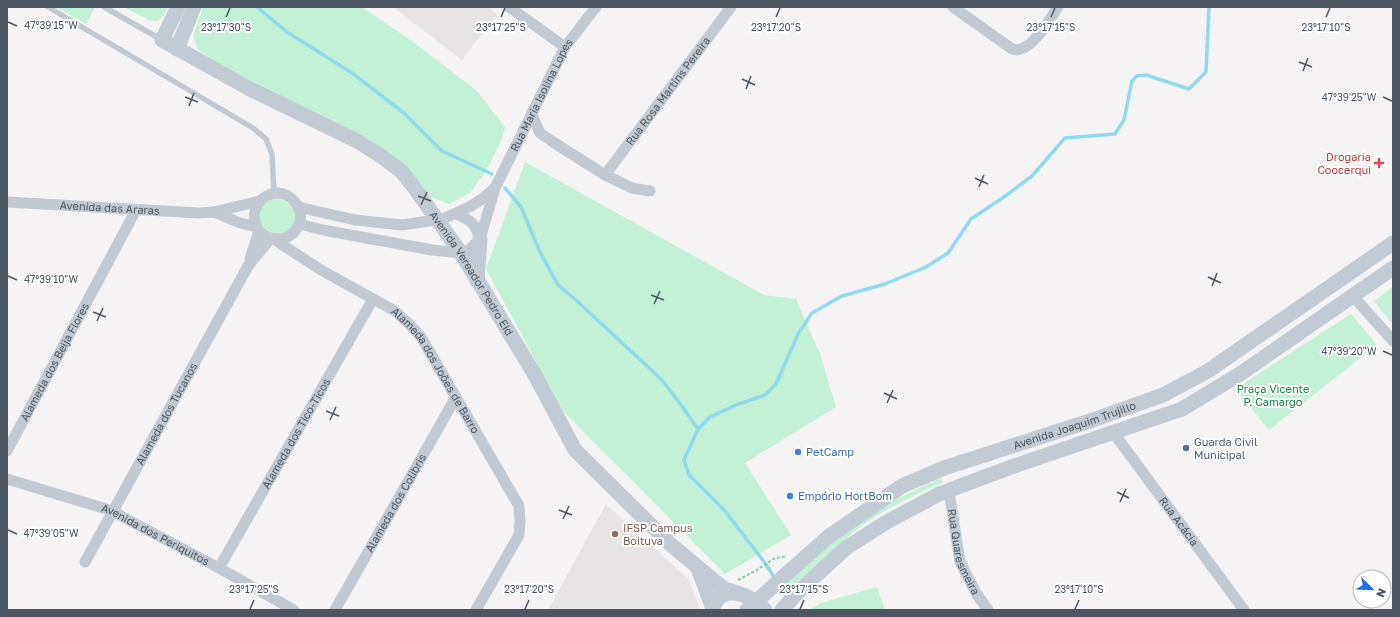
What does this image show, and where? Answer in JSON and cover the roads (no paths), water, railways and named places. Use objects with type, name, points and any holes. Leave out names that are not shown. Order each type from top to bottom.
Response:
[{"type":"main road","points":[[162,40],[178,7]]},
{"type":"main road","points":[[177,49],[194,7]]},
{"type":"main road","name":"Avenida Vereador Pedro Eid","points":[[162,40],[250,89],[357,142],[381,156],[401,171],[461,253],[535,375],[575,450],[670,544],[723,588],[737,593],[758,604]]},
{"type":"main road","points":[[477,281],[480,238]]},
{"type":"main road","name":"Avenida Joaquim Trujillo","points":[[758,604],[783,577],[828,537],[849,521],[902,486],[944,468],[1093,420],[1163,395],[1208,371],[1393,243]]},
{"type":"main road","name":"Avenida Joaquim Trujillo","points":[[782,610],[797,593],[846,548],[885,523],[939,494],[1014,466],[1182,409],[1240,374],[1393,268]]},
{"type":"main road","points":[[698,567],[713,609]]},
{"type":"main road","points":[[713,609],[720,597],[725,594],[737,593]]},
{"type":"street","points":[[508,7],[566,47]]},
{"type":"street","name":"Rua Maria Isolina Lopes","points":[[480,238],[495,188],[532,112],[566,47],[596,7]]},
{"type":"street","name":"Rua Rosa Martins Pereira","points":[[605,175],[731,7]]},
{"type":"street","points":[[953,7],[1012,49],[1020,50],[1035,39],[1058,7]]},
{"type":"street","points":[[532,112],[540,133],[553,142],[605,175],[632,188],[650,191]]},
{"type":"street","name":"Rua Maria Isolina Lopes","points":[[298,207],[355,220],[402,225],[438,220],[456,214],[482,199],[495,188]]},
{"type":"street","points":[[274,193],[289,196],[294,201],[300,212],[299,224],[292,235],[281,240],[264,236],[258,229],[254,214],[260,201],[274,193]]},
{"type":"street","name":"Avenida das Araras","points":[[7,202],[136,210],[214,212],[260,201]]},
{"type":"street","name":"Alameda dos Beija Flores","points":[[7,451],[136,210]]},
{"type":"street","name":"Avenida das Araras","points":[[214,212],[240,224],[258,229]]},
{"type":"street","points":[[299,224],[424,249],[461,253],[469,250],[480,238],[473,223],[456,214]]},
{"type":"street","points":[[366,238],[368,221]]},
{"type":"street","points":[[248,266],[258,229]]},
{"type":"street","points":[[292,235],[305,260]]},
{"type":"street","points":[[248,266],[272,239]]},
{"type":"street","name":"Alameda dos Joões de Barro","points":[[272,239],[305,260],[395,312],[410,325],[421,337],[519,506],[519,535],[476,610]]},
{"type":"street","name":"Alameda dos Tucanos","points":[[85,562],[248,266]]},
{"type":"street","points":[[1353,296],[1393,341]]},
{"type":"street","name":"Alameda dos Tico-Ticos","points":[[219,568],[373,299]]},
{"type":"street","name":"Alameda dos Colibris","points":[[335,610],[456,397]]},
{"type":"street","name":"Rua Acácia","points":[[1113,432],[1244,610]]},
{"type":"street","name":"Avenida dos Periquitos","points":[[7,479],[113,511],[294,610]]},
{"type":"street","name":"Rua Quaresmeira","points":[[949,491],[960,562],[976,593],[988,610]]},
{"type":"lane","points":[[48,7],[253,128],[266,139],[272,154],[274,193]]},
{"type":"lane","points":[[104,7],[162,40]]},
{"type":"waterway","points":[[257,7],[287,32],[352,73],[404,113],[442,151],[492,174]]},
{"type":"waterway","points":[[776,580],[765,563],[725,511],[689,475],[684,460],[698,429],[710,417],[736,405],[765,395],[776,384],[798,334],[812,313],[842,296],[885,284],[926,267],[948,253],[971,219],[1032,176],[1065,138],[1115,134],[1124,120],[1132,81],[1137,76],[1146,75],[1189,89],[1206,72],[1209,7]]},
{"type":"waterway","points":[[505,188],[521,207],[540,252],[558,285],[662,380],[698,429]]},
{"type":"waterway","points":[[779,585],[787,598]]},
{"type":"place","name":"Drogaria Coocerqui","points":[[1379,163]]},
{"type":"place","name":"Guarda Civil Municipal","points":[[1186,448]]},
{"type":"place","name":"PetCamp","points":[[798,452]]},
{"type":"place","name":"Empório HortBom","points":[[790,496]]},
{"type":"place","name":"IFSP Campus Boituva","points":[[615,534]]},
{"type":"park label","name":"Praça Vicente P. Camargo","points":[[1273,395]]}]
